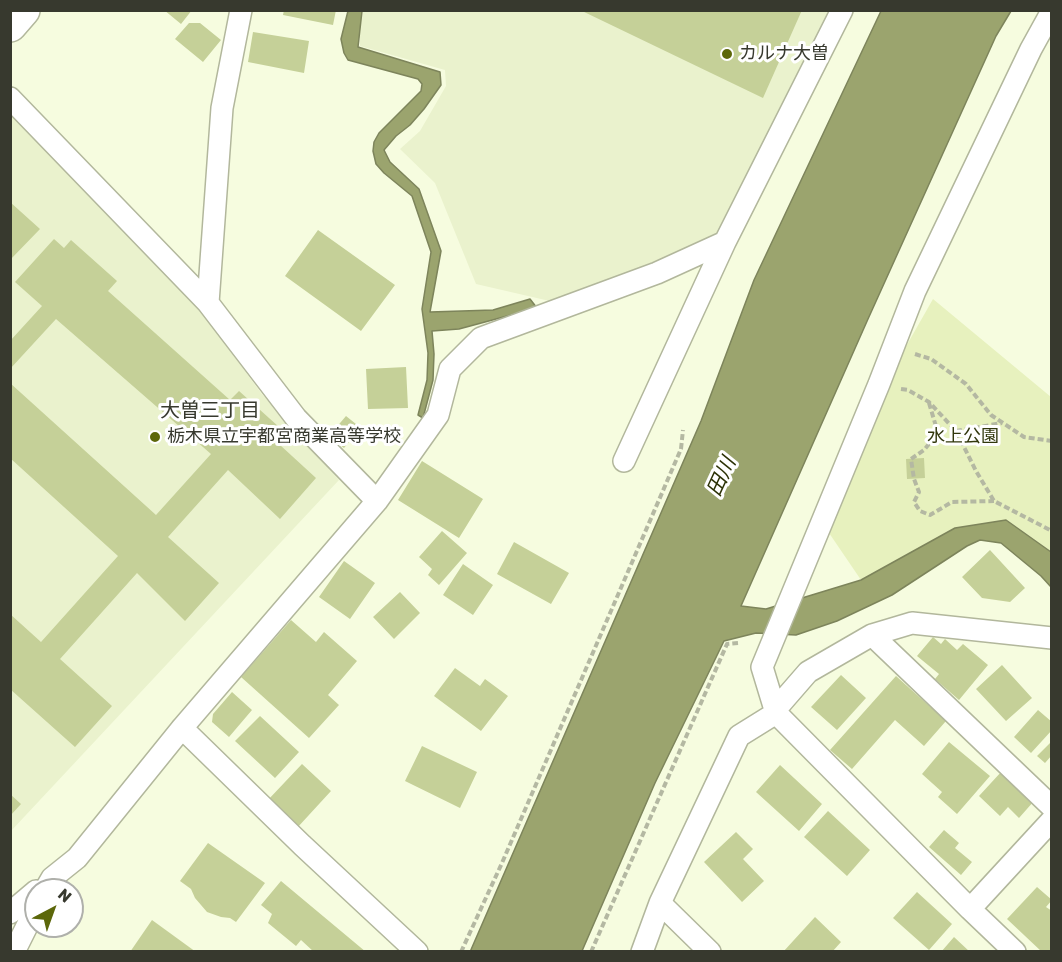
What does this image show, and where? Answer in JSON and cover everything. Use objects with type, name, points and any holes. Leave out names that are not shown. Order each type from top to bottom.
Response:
[{"type":"main road","points":[[10,25],[23,10]]},
{"type":"street","points":[[624,461],[725,242],[842,10]]},
{"type":"street","points":[[1015,951],[970,909],[775,712],[762,666],[915,291],[1031,49],[1052,11]]},
{"type":"street","points":[[208,303],[222,108],[237,13]]},
{"type":"street","points":[[10,98],[208,303],[296,418],[377,501]]},
{"type":"street","points":[[54,878],[77,858],[182,728],[377,501],[438,415],[450,369],[482,338],[657,273],[725,242]]},
{"type":"street","points":[[642,951],[660,903],[739,736],[775,712],[808,672],[872,635],[912,623],[1052,638]]},
{"type":"street","points":[[872,635],[1052,807]]},
{"type":"street","points":[[182,728],[415,951]]},
{"type":"street","points":[[970,909],[1052,820]]},
{"type":"street","points":[[10,912],[24,901]]},
{"type":"street","points":[[660,903],[710,951]]},
{"type":"street","points":[[14,951],[24,931]]},
{"type":"path","points":[[894,343],[904,350],[931,359],[958,378],[966,384],[991,415],[1024,437],[1052,441]]},
{"type":"path","points":[[879,384],[889,388],[908,390],[928,402],[956,431],[994,501]]},
{"type":"path","points":[[928,402],[938,433],[924,450],[911,459],[919,492],[914,502],[920,511],[930,515],[952,502],[994,501],[1052,531]]},
{"type":"path","points":[[956,431],[1003,423]]},
{"type":"path","points":[[461,951],[502,863],[681,449],[683,430]]},
{"type":"path","points":[[591,951],[727,644],[738,643]]},
{"type":"shaded area","points":[[361,10],[828,11],[717,236],[554,302],[476,284],[435,183],[400,149],[420,131],[446,86],[445,70],[360,46],[359,17]]},
{"type":"shaded area","name":"栃木県立宇都宮商業高等学校","points":[[10,110],[195,303],[261,393],[339,480],[11,831]]},
{"type":"green space","name":"水上公園","points":[[933,299],[1051,397],[1051,552],[1006,520],[955,528],[861,580],[827,530],[904,350]]},
{"type":"water","points":[[348,11],[362,11],[358,47],[440,72],[441,85],[424,109],[384,150],[390,162],[419,189],[441,251],[430,312],[493,310],[530,299],[537,308],[459,329],[432,331],[433,380],[423,418],[418,415],[427,380],[428,353],[422,309],[431,252],[412,196],[376,164],[373,151],[374,142],[379,133],[421,91],[422,84],[418,79],[348,60],[341,39]]},
{"type":"water","name":"田川","points":[[881,11],[1011,11],[996,36],[741,606],[766,609],[861,580],[955,528],[1006,520],[1051,552],[1051,587],[1001,543],[980,540],[967,546],[892,595],[837,621],[796,635],[756,633],[724,641],[655,783],[582,951],[470,952],[701,421],[754,280]]},
{"type":"building","points":[[164,10],[192,10],[181,24]]},
{"type":"building","points":[[284,10],[336,10],[333,25],[283,15]]},
{"type":"building","name":"カルナ大曽","points":[[580,10],[802,10],[763,98]]},
{"type":"building","points":[[189,23],[200,23],[221,40],[203,62],[175,39]]},
{"type":"building","points":[[253,32],[309,41],[304,73],[248,62]]},
{"type":"building","points":[[10,202],[40,229],[10,260]]},
{"type":"building","points":[[318,230],[395,285],[361,331],[285,276]]},
{"type":"building","points":[[54,239],[64,248],[71,240],[117,281],[108,291],[230,400],[239,391],[289,436],[280,445],[316,478],[280,519],[228,470],[168,537],[219,583],[185,621],[137,573],[60,659],[112,706],[75,747],[10,689],[10,614],[41,642],[118,556],[10,458],[10,383],[156,515],[211,454],[56,319],[10,369],[10,341],[42,306],[15,282]]},
{"type":"building","points":[[406,367],[408,408],[368,409],[366,369]]},
{"type":"building","points":[[346,416],[361,428],[344,448],[329,436]]},
{"type":"building","points":[[924,458],[925,478],[907,479],[906,459]]},
{"type":"building","points":[[422,461],[483,499],[459,538],[398,500]]},
{"type":"building","points":[[442,531],[467,553],[439,585],[428,575],[432,569],[419,557]]},
{"type":"building","points":[[514,542],[569,573],[551,604],[497,574]]},
{"type":"building","points":[[990,550],[1025,588],[1010,602],[982,598],[962,577]]},
{"type":"building","points":[[344,561],[375,583],[350,619],[319,597]]},
{"type":"building","points":[[463,564],[493,585],[473,615],[443,595]]},
{"type":"building","points":[[400,592],[420,613],[394,639],[373,617]]},
{"type":"building","points":[[291,620],[316,642],[324,632],[357,661],[328,695],[339,705],[309,738],[241,677]]},
{"type":"building","points":[[933,637],[941,644],[945,639],[957,650],[963,644],[988,665],[959,700],[935,679],[939,674],[917,656]]},
{"type":"building","points":[[1002,665],[1032,698],[1006,721],[976,689]]},
{"type":"building","points":[[455,668],[480,686],[485,679],[508,696],[481,731],[434,696]]},
{"type":"building","points":[[841,675],[866,698],[837,730],[811,707]]},
{"type":"building","points":[[896,676],[946,721],[924,746],[895,720],[852,769],[830,750]]},
{"type":"building","points":[[232,692],[252,710],[229,737],[212,722],[213,714]]},
{"type":"building","points":[[1038,710],[1052,722],[1052,730],[1031,753],[1014,737]]},
{"type":"building","points":[[260,716],[299,752],[275,778],[235,741]]},
{"type":"building","points":[[1052,741],[1052,755],[1045,763],[1037,756]]},
{"type":"building","points":[[949,742],[990,776],[957,814],[938,797],[942,792],[922,774]]},
{"type":"building","points":[[422,746],[477,772],[460,808],[405,781]]},
{"type":"building","points":[[302,764],[331,791],[297,828],[267,801]]},
{"type":"building","points":[[780,765],[822,804],[799,831],[756,792]]},
{"type":"building","points":[[1002,771],[1034,801],[1019,818],[1008,807],[1000,816],[979,796]]},
{"type":"building","points":[[10,794],[21,804],[10,816]]},
{"type":"building","points":[[828,811],[870,850],[847,876],[804,837]]},
{"type":"building","points":[[944,830],[959,843],[955,848],[972,862],[961,875],[929,847]]},
{"type":"building","points":[[736,832],[753,849],[743,859],[764,881],[742,902],[704,862]]},
{"type":"building","points":[[208,843],[265,883],[236,922],[230,918],[207,912],[195,898],[191,889],[180,881]]},
{"type":"building","points":[[281,881],[366,952],[314,952],[301,940],[296,946],[268,923],[272,914],[261,905]]},
{"type":"building","points":[[1037,887],[1052,900],[1046,907],[1052,911],[1052,952],[1042,952],[1007,919]]},
{"type":"building","points":[[917,892],[952,924],[929,950],[893,918]]},
{"type":"building","points":[[815,917],[841,942],[832,952],[783,952]]},
{"type":"building","points":[[152,920],[196,952],[130,952]]},
{"type":"building","points":[[954,937],[970,952],[941,952]]},
{"type":"place","name":"カルナ大曽","points":[[727,54]]},
{"type":"place","name":"栃木県立宇都宮商業高等学校","points":[[155,437]]},
{"type":"district","name":"大曽三丁目","points":[[210,411]]}]
